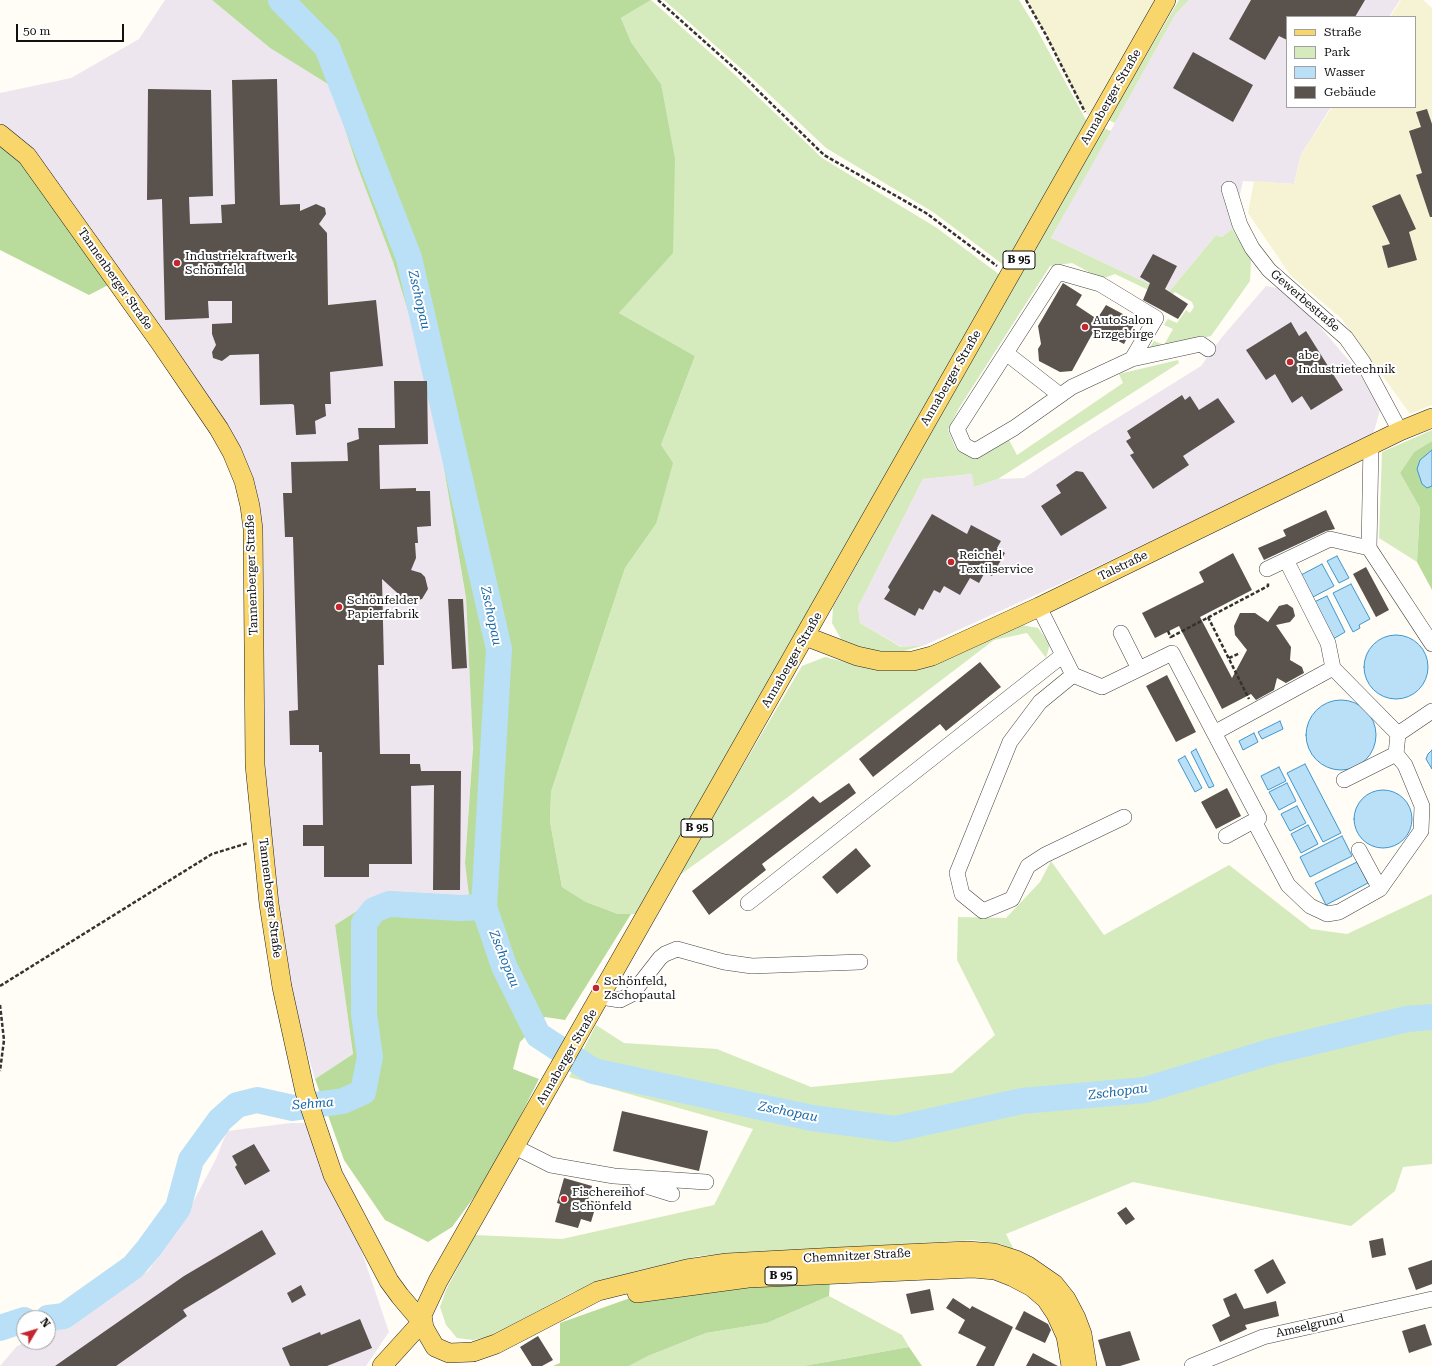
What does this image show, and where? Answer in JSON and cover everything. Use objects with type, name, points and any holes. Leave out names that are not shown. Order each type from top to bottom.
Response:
[{"type":"main road","name":"Annaberger Straße","points":[[422,1322],[424,1308],[430,1297],[1166,0]]},
{"type":"main road","name":"Tannenberger Straße","points":[[0,134],[27,156],[159,341],[219,429],[232,452],[244,480],[250,506],[252,529],[255,765],[269,904],[282,987],[305,1092],[315,1122]]},
{"type":"main road","name":"Talstraße","points":[[805,636],[865,658],[880,661],[913,661],[932,656],[1039,607],[1400,431],[1432,418]]},
{"type":"main road","name":"Chemnitzer Straße","points":[[315,1122],[333,1175],[390,1281],[422,1322],[431,1341],[442,1351],[449,1353],[473,1352],[496,1344],[598,1291],[687,1269],[727,1263],[967,1251],[994,1253],[1016,1260],[1042,1274],[1054,1284],[1066,1299],[1082,1334],[1087,1366]]},
{"type":"main road","name":"Chemnitzer Straße","points":[[569,1306],[669,1287],[748,1278],[973,1268],[995,1270],[1032,1287],[1046,1299],[1056,1314],[1066,1336],[1071,1366]]},
{"type":"main road","points":[[382,1366],[422,1322]]},
{"type":"street","name":"Gewerbestraße","points":[[1229,189],[1240,225],[1252,248],[1269,270],[1346,338],[1363,362],[1400,431]]},
{"type":"street","points":[[1132,359],[1156,318],[1100,284],[1058,272],[957,429],[964,445],[975,451],[1014,428],[1072,387],[1132,359],[1201,344],[1208,349]]},
{"type":"street","points":[[1006,353],[1060,395]]},
{"type":"street","points":[[1371,445],[1368,548],[1432,644]]},
{"type":"street","points":[[1268,569],[1330,539],[1368,548]]},
{"type":"street","points":[[1286,560],[1328,643],[1333,668],[1398,734]]},
{"type":"street","points":[[1039,607],[1073,675],[1102,687],[1172,653],[1259,818],[1226,836]]},
{"type":"street","points":[[1121,633],[1139,669]]},
{"type":"street","points":[[748,903],[1062,655]]},
{"type":"street","points":[[1214,733],[1333,668]]},
{"type":"street","points":[[1073,675],[1040,702],[1010,742],[957,873],[962,894],[983,911],[1012,899],[1028,866],[1044,855],[1124,817]]},
{"type":"street","points":[[1398,734],[1432,711]]},
{"type":"street","points":[[1254,821],[1288,886],[1310,906],[1328,914],[1339,912],[1380,889],[1421,831],[1422,806],[1405,765],[1396,754],[1398,734]]},
{"type":"street","points":[[1344,780],[1396,754]]},
{"type":"street","points":[[1359,850],[1380,889]]},
{"type":"street","points":[[601,997],[620,1000],[632,994],[660,958],[665,954],[677,950],[724,962],[752,966],[860,962]]},
{"type":"street","points":[[515,1147],[552,1165],[614,1176],[706,1182]]},
{"type":"street","points":[[614,1176],[672,1194]]},
{"type":"street","name":"Amselgrund","points":[[1192,1366],[1264,1337],[1432,1299]]},
{"type":"path","points":[[658,0],[742,75],[824,155],[926,213],[1010,276]]},
{"type":"path","points":[[1026,0],[1046,34],[1082,108],[1095,124]]},
{"type":"path","points":[[1171,637],[1268,586],[1268,569]]},
{"type":"path","points":[[1208,617],[1249,700]]},
{"type":"path","points":[[1229,658],[1240,653]]},
{"type":"path","points":[[0,986],[212,854],[262,838]]},
{"type":"path","points":[[0,1005],[4,1040],[0,1071]]},
{"type":"shaded area","points":[[165,0],[212,0],[270,48],[331,86],[356,163],[393,262],[429,380],[466,598],[473,744],[465,863],[469,896],[388,891],[335,925],[353,1054],[315,1079],[287,984],[262,768],[249,475],[32,153],[0,123],[0,93],[71,78],[139,39]]},
{"type":"shaded area","points":[[1026,0],[1166,0],[1095,124],[1082,108],[1046,35]]},
{"type":"shaded area","points":[[1189,0],[1400,0],[1390,16],[1286,16],[1286,108],[1330,108],[1301,155],[1294,184],[1243,181],[1232,229],[1222,237],[1216,235],[1168,293],[1051,238],[1175,15]]},
{"type":"shaded area","points":[[1401,0],[1423,0],[1432,8],[1432,405],[1410,414],[1341,318],[1291,276],[1248,213],[1254,181],[1294,184],[1301,155],[1331,108],[1416,108],[1416,16],[1391,16]]},
{"type":"shaded area","points":[[1266,286],[1277,288],[1309,314],[1358,371],[1380,410],[1373,435],[1073,578],[925,645],[902,647],[860,623],[858,607],[923,479],[973,474],[974,487],[998,479],[1024,478],[1201,366],[1222,337]]},
{"type":"shaded area","points":[[291,1123],[308,1123],[355,1232],[389,1332],[366,1366],[0,1366],[16,1347],[16,1350],[56,1350],[56,1329],[77,1320],[148,1271],[183,1221],[216,1159],[227,1131]]},
{"type":"green space","points":[[212,0],[651,0],[621,18],[631,42],[661,84],[675,159],[673,253],[619,313],[695,356],[661,445],[673,463],[656,524],[625,568],[551,792],[550,822],[562,887],[586,902],[618,914],[631,914],[565,1020],[545,1017],[520,1042],[513,1069],[539,1079],[491,1174],[452,1227],[428,1242],[385,1220],[344,1160],[315,1079],[353,1054],[335,925],[388,891],[469,896],[465,863],[473,747],[466,598],[429,380],[393,262],[356,163],[331,86],[270,48]]},
{"type":"green space","points":[[651,0],[734,74],[822,158],[937,228],[1000,275],[638,914],[618,914],[586,902],[562,887],[550,822],[551,792],[625,568],[656,524],[661,445],[695,356],[619,313],[673,252],[661,84],[631,42],[621,18]]},
{"type":"green space","points":[[664,0],[1019,0],[1035,26],[1087,122],[1005,266],[933,212],[826,148],[754,80]]},
{"type":"green space","points":[[1179,0],[1189,0],[1175,15],[1115,123],[1108,120]]},
{"type":"green space","points":[[1104,128],[1111,131],[1051,238],[1168,293],[1216,235],[1222,237],[1232,229],[1251,260],[1250,281],[1211,336],[1153,351],[1150,347],[1154,341],[1164,345],[1173,329],[1164,325],[1168,319],[1177,323],[1186,310],[1190,313],[1194,307],[1192,302],[1175,292],[1167,299],[1115,274],[1102,279],[1072,263],[1050,266],[959,408],[948,430],[956,449],[977,456],[1009,440],[1017,455],[1123,383],[1119,374],[1178,360],[1179,363],[998,479],[974,487],[972,474],[923,479],[858,607],[860,623],[901,647],[925,645],[900,652],[874,653],[841,639],[832,623],[833,607]]},
{"type":"green space","points":[[0,143],[8,148],[42,185],[112,283],[89,295],[0,250]]},
{"type":"green space","points":[[1432,430],[1432,441],[1414,452],[1400,473],[1420,508],[1417,562],[1379,538],[1382,452]]},
{"type":"green space","points":[[1432,441],[1432,590],[1417,562],[1420,508],[1400,473],[1414,452]]},
{"type":"green space","points":[[1016,624],[1038,628],[1050,644],[1046,658],[1027,633],[994,640],[788,797],[677,877],[802,666],[825,657],[866,667]]},
{"type":"green space","points":[[1051,861],[1104,935],[1229,865],[1311,929],[1347,934],[1432,894],[1432,1164],[1403,1167],[1395,1191],[1351,1226],[1133,1182],[1006,1234],[1014,1250],[1001,1244],[973,1240],[698,1256],[573,1292],[489,1337],[473,1340],[457,1338],[446,1325],[440,1307],[446,1290],[475,1235],[562,1239],[714,1205],[753,1129],[569,1077],[596,1025],[624,1043],[717,1049],[811,1087],[952,1073],[995,1035],[957,960],[958,917],[1006,918],[1040,882]]},
{"type":"green space","points":[[830,1281],[829,1296],[767,1323],[706,1333],[648,1356],[629,1366],[553,1366],[560,1363],[560,1323],[633,1297],[696,1287]]},
{"type":"green space","points":[[829,1296],[902,1335],[909,1347],[803,1366],[629,1366],[648,1356],[706,1333],[767,1323]]},
{"type":"green space","points":[[909,1347],[922,1366],[803,1366],[826,1362]]},
{"type":"water","points":[[1432,450],[1432,486],[1427,488],[1422,484],[1417,469],[1420,460]]},
{"type":"water","points":[[1337,556],[1349,578],[1339,583],[1327,561]]},
{"type":"water","points":[[1322,564],[1334,586],[1313,597],[1301,575]]},
{"type":"water","points":[[1351,584],[1370,619],[1359,625],[1360,628],[1353,632],[1333,593]]},
{"type":"water","points":[[1327,596],[1345,632],[1333,639],[1314,602]]},
{"type":"water","points":[[1390,635],[1402,635],[1419,644],[1426,655],[1428,667],[1426,679],[1419,690],[1402,699],[1390,699],[1378,694],[1369,685],[1364,673],[1364,661],[1369,649],[1378,640]]},
{"type":"water","points":[[1341,700],[1354,703],[1366,710],[1373,722],[1376,735],[1373,748],[1366,760],[1354,767],[1341,770],[1328,767],[1316,760],[1309,748],[1306,735],[1309,722],[1316,710],[1328,703]]},
{"type":"water","points":[[1280,721],[1283,729],[1262,739],[1258,732]]},
{"type":"water","points":[[1254,733],[1258,742],[1243,750],[1239,741]]},
{"type":"water","points":[[1196,749],[1214,786],[1209,788],[1191,752]]},
{"type":"water","points":[[1432,750],[1432,769],[1426,759]]},
{"type":"water","points":[[1185,756],[1202,788],[1195,792],[1178,760]]},
{"type":"water","points":[[1305,764],[1341,833],[1323,842],[1287,773]]},
{"type":"water","points":[[1279,767],[1286,781],[1268,790],[1261,776]]},
{"type":"water","points":[[1287,783],[1296,801],[1279,810],[1269,792]]},
{"type":"water","points":[[1383,790],[1399,795],[1407,803],[1412,819],[1407,835],[1399,843],[1383,848],[1367,843],[1359,835],[1354,819],[1359,803],[1367,795]]},
{"type":"water","points":[[1297,806],[1306,823],[1290,831],[1281,814]]},
{"type":"water","points":[[1308,825],[1318,844],[1301,853],[1291,834]]},
{"type":"water","points":[[1342,836],[1352,856],[1310,877],[1300,857]]},
{"type":"water","points":[[1357,862],[1368,883],[1326,905],[1315,883]]},
{"type":"building","points":[[1251,0],[1365,0],[1356,16],[1286,16],[1286,40],[1279,36],[1265,60],[1229,39]]},
{"type":"building","points":[[1193,52],[1253,85],[1233,122],[1173,88]]},
{"type":"building","points":[[277,79],[280,205],[300,204],[300,211],[316,204],[325,208],[326,214],[319,224],[327,233],[328,305],[376,300],[383,366],[330,372],[331,404],[325,404],[326,416],[315,421],[316,434],[296,435],[294,405],[260,405],[259,354],[230,355],[222,361],[213,358],[212,352],[216,345],[212,334],[212,324],[232,323],[232,301],[208,301],[209,318],[165,320],[162,199],[147,200],[148,89],[211,90],[213,196],[189,197],[190,224],[222,223],[221,205],[235,204],[232,80]]},
{"type":"building","points":[[1427,109],[1432,124],[1432,217],[1430,217],[1416,175],[1422,173],[1409,131],[1421,127],[1416,112]]},
{"type":"building","points":[[1400,194],[1416,229],[1409,232],[1417,260],[1388,268],[1382,246],[1390,244],[1372,206]]},
{"type":"building","points":[[1153,254],[1177,266],[1165,289],[1188,304],[1178,319],[1143,300],[1150,283],[1140,277]]},
{"type":"building","name":"AutoSalon Erzgebirge","points":[[1063,283],[1082,295],[1076,305],[1097,319],[1106,305],[1136,321],[1124,344],[1095,329],[1072,371],[1060,372],[1039,361],[1038,349],[1041,344],[1038,326]]},
{"type":"building","name":"abe Industrietechnik","points":[[1291,322],[1299,336],[1306,331],[1343,390],[1311,410],[1302,396],[1292,403],[1275,374],[1266,380],[1246,350]]},
{"type":"building","points":[[394,381],[427,381],[428,444],[379,445],[380,489],[416,488],[416,491],[430,491],[431,526],[417,527],[418,543],[415,543],[416,558],[411,570],[421,573],[425,577],[428,589],[422,599],[411,602],[405,600],[382,579],[384,665],[378,665],[380,754],[410,754],[410,764],[420,764],[421,771],[461,771],[460,890],[433,890],[434,785],[411,786],[412,864],[369,864],[369,877],[324,877],[324,846],[303,846],[303,825],[323,825],[322,752],[319,752],[319,745],[290,745],[289,711],[298,710],[293,537],[285,537],[283,493],[292,493],[291,462],[348,461],[347,443],[359,439],[358,428],[395,428]]},
{"type":"building","points":[[1182,395],[1185,400],[1190,396],[1199,410],[1218,398],[1235,422],[1183,456],[1189,465],[1153,489],[1130,455],[1134,453],[1126,441],[1131,438],[1127,431]]},
{"type":"building","points":[[1076,471],[1083,472],[1107,508],[1061,536],[1041,506],[1061,493],[1056,485]]},
{"type":"building","points":[[1326,510],[1335,529],[1326,531],[1264,560],[1258,548],[1286,536],[1283,530]]},
{"type":"building","name":"Reichel Textilservice","points":[[932,514],[967,534],[971,525],[1001,541],[997,548],[1005,553],[992,576],[985,572],[979,583],[970,578],[960,595],[944,586],[940,593],[934,590],[923,610],[919,608],[915,616],[884,599],[890,590],[888,587]]},
{"type":"building","points":[[1233,553],[1252,590],[1200,617],[1232,678],[1247,650],[1235,635],[1234,626],[1240,613],[1255,613],[1268,622],[1279,606],[1287,604],[1293,608],[1295,616],[1290,622],[1276,625],[1291,647],[1290,660],[1302,667],[1304,673],[1286,683],[1277,678],[1274,690],[1256,700],[1251,694],[1222,709],[1179,626],[1155,638],[1142,613],[1204,582],[1199,572]]},
{"type":"building","points":[[1366,567],[1389,610],[1376,617],[1353,574]]},
{"type":"building","points":[[448,599],[463,599],[467,668],[452,669]]},
{"type":"building","points":[[980,662],[1001,687],[946,731],[940,724],[873,777],[859,759]]},
{"type":"building","points":[[1167,675],[1196,732],[1176,742],[1146,686]]},
{"type":"building","points":[[849,783],[856,793],[762,864],[766,870],[709,915],[692,891],[813,796],[820,803]]},
{"type":"building","points":[[1227,788],[1241,816],[1216,829],[1201,802]]},
{"type":"building","points":[[856,848],[871,866],[837,894],[822,877]]},
{"type":"building","points":[[622,1111],[708,1131],[699,1171],[613,1151]]},
{"type":"building","points":[[254,1144],[270,1171],[245,1185],[235,1167],[237,1165],[232,1156]]},
{"type":"building","points":[[564,1178],[592,1186],[588,1200],[597,1202],[591,1222],[581,1219],[578,1228],[555,1222],[560,1204],[557,1203]]},
{"type":"building","points":[[1126,1207],[1135,1219],[1126,1225],[1117,1213]]},
{"type":"building","points":[[262,1230],[276,1254],[183,1310],[187,1316],[116,1366],[55,1366],[184,1276]]},
{"type":"building","points":[[1383,1238],[1386,1255],[1372,1258],[1369,1241]]},
{"type":"building","points":[[1273,1259],[1286,1283],[1267,1294],[1254,1270]]},
{"type":"building","points":[[1432,1260],[1432,1284],[1416,1290],[1408,1268]]},
{"type":"building","points":[[301,1285],[306,1295],[292,1303],[287,1293]]},
{"type":"building","points":[[930,1289],[934,1310],[911,1314],[906,1294]]},
{"type":"building","points":[[1236,1293],[1244,1309],[1276,1301],[1279,1316],[1245,1325],[1247,1329],[1220,1342],[1212,1325],[1230,1316],[1223,1299]]},
{"type":"building","points":[[953,1298],[970,1309],[972,1306],[1013,1327],[994,1366],[976,1366],[986,1347],[958,1333],[965,1320],[946,1308]]},
{"type":"building","points":[[1024,1311],[1048,1324],[1051,1330],[1045,1343],[1015,1329]]},
{"type":"building","points":[[360,1319],[372,1348],[327,1366],[290,1366],[282,1348],[320,1332],[321,1335]]},
{"type":"building","points":[[1425,1324],[1432,1345],[1409,1353],[1402,1331]]},
{"type":"building","points":[[1130,1331],[1140,1360],[1120,1366],[1106,1366],[1098,1340]]},
{"type":"building","points":[[538,1336],[553,1360],[542,1366],[532,1366],[520,1347]]},
{"type":"building","points":[[1033,1353],[1058,1366],[1026,1366]]},
{"type":"waterway","name":"Zschopau","points":[[281,0],[327,47],[409,258],[499,649],[484,907],[504,966],[538,1035],[593,1071],[812,1118],[895,1129],[1022,1101],[1145,1090],[1270,1052],[1407,1019],[1432,1017]]},
{"type":"waterway","name":"Sehma","points":[[56,1317],[64,1316],[133,1267],[178,1208],[191,1160],[220,1120],[237,1105],[257,1100],[293,1108],[343,1101],[363,1092],[370,1057],[364,1014],[364,923],[374,910],[389,904],[460,908],[484,907]]},
{"type":"waterway","name":"Sehma","points":[[0,1328],[16,1323]]},
{"type":"place","name":"Industriekraftwerk Schönfeld","points":[[177,263]]},
{"type":"place","name":"AutoSalon Erzgebirge","points":[[1085,327]]},
{"type":"place","name":"abe Industrietechnik","points":[[1290,362]]},
{"type":"place","name":"Reichel Textilservice","points":[[951,562]]},
{"type":"place","name":"Schönfelder Papierfabrik","points":[[339,607]]},
{"type":"place","name":"Schönfeld, Zschopautal","points":[[596,988]]},
{"type":"place","name":"Fischereihof Schönfeld","points":[[564,1199]]}]
